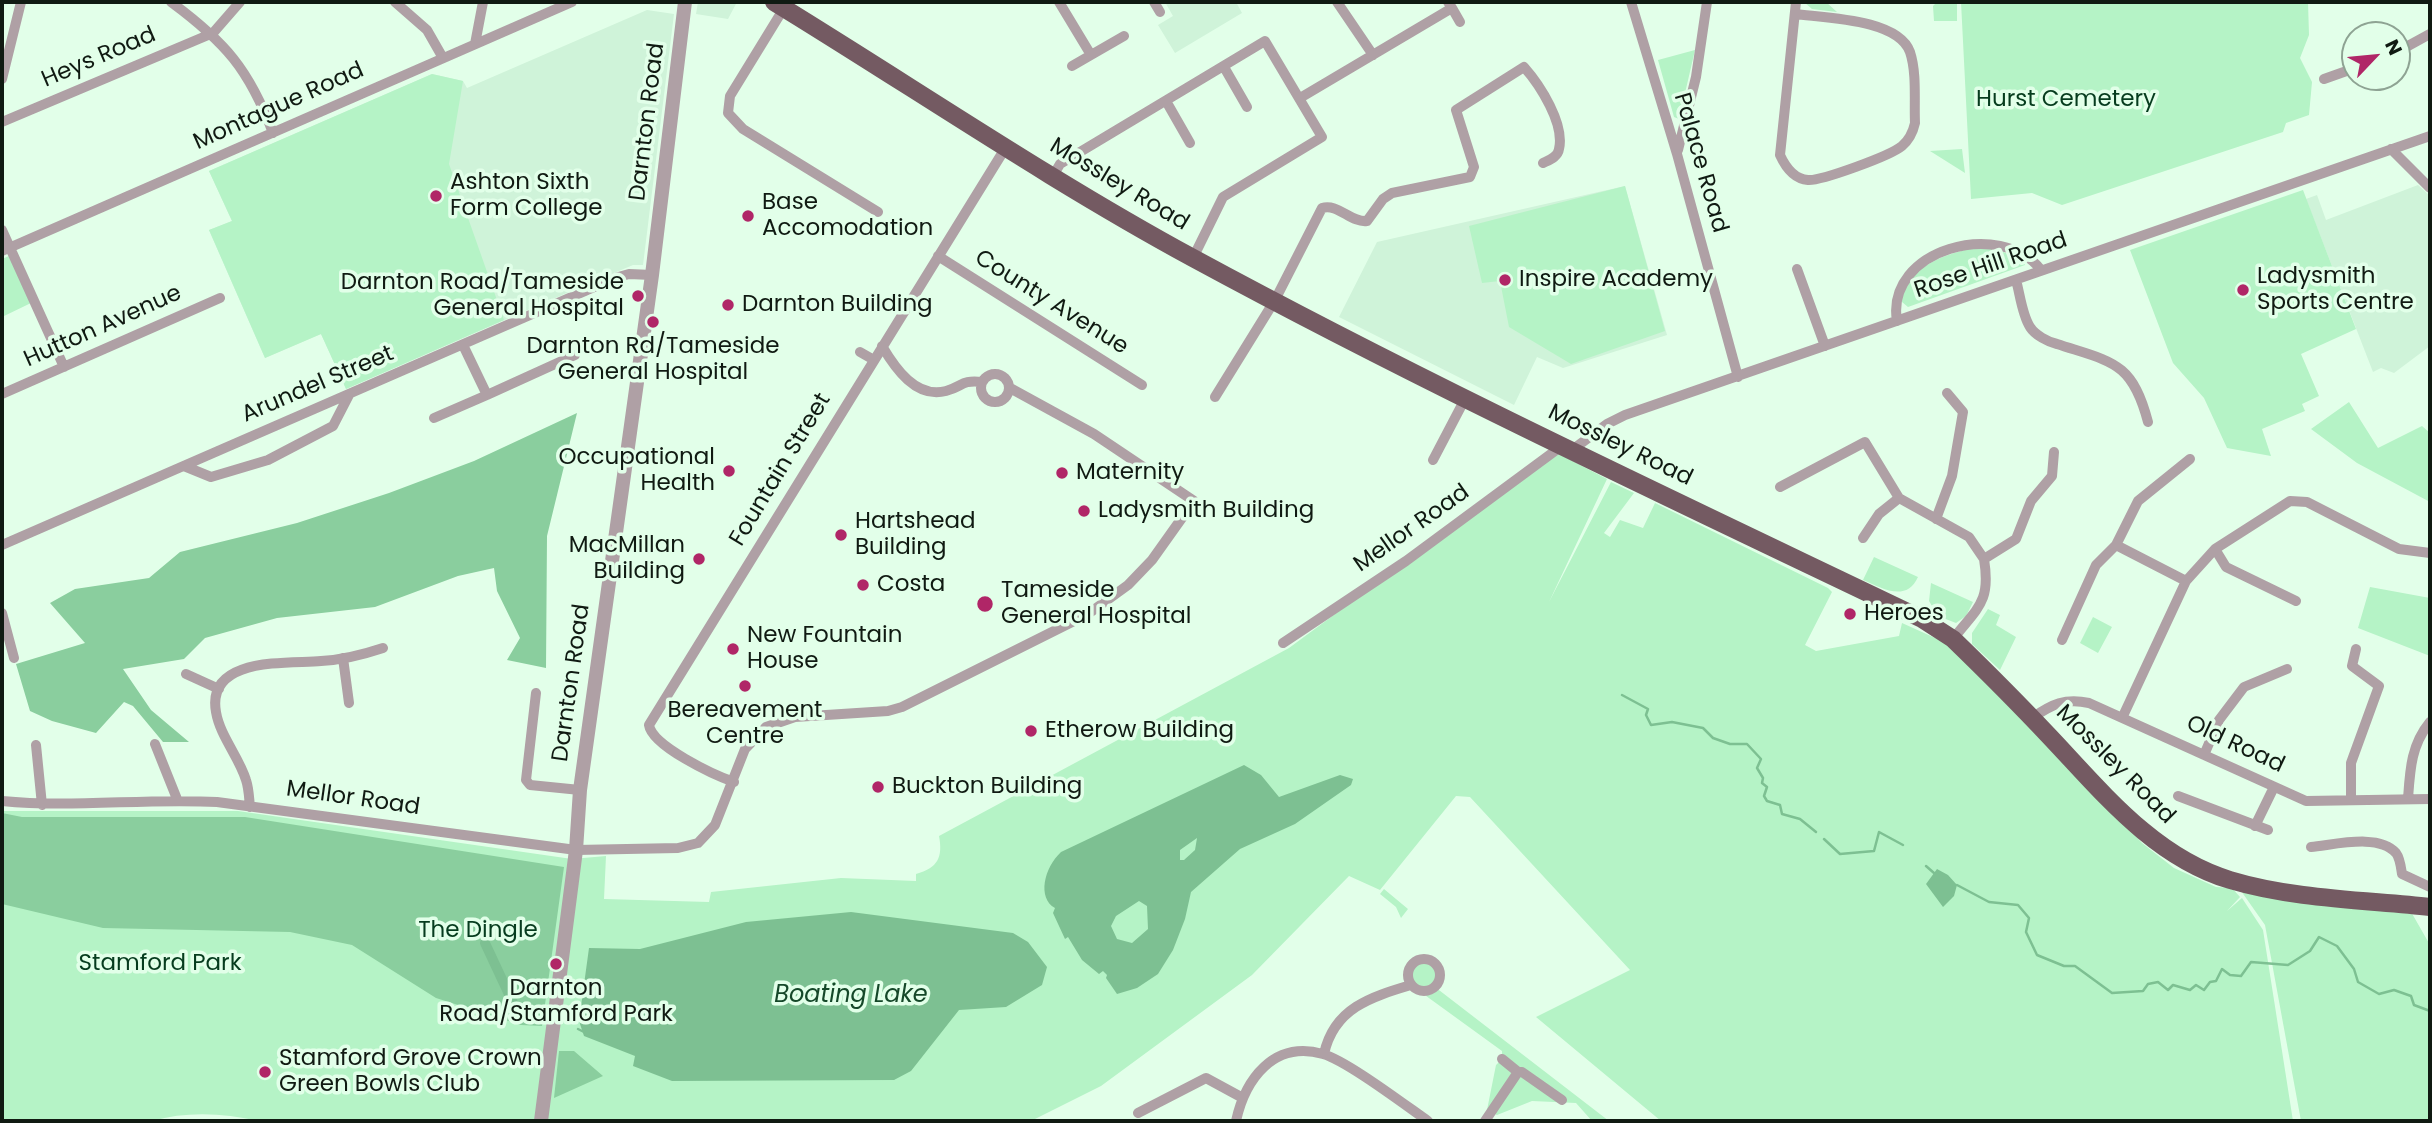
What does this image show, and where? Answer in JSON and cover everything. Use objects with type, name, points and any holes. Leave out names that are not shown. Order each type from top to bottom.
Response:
[{"type":"main road","name":"Mossley Road","points":[[779,5],[1053,176],[1193,258],[1567,448],[1922,619],[1953,639],[2110,801],[2149,837],[2181,860],[2231,880],[2284,891],[2430,907]]},
{"type":"street","points":[[2,79],[21,2]]},
{"type":"street","points":[[171,2],[213,33],[237,61],[260,98],[273,133]]},
{"type":"street","points":[[213,33],[240,2]]},
{"type":"street","points":[[395,2],[427,30],[443,58]]},
{"type":"street","points":[[475,44],[482,2]]},
{"type":"street","name":"Montague Road","points":[[5,250],[572,2]]},
{"type":"street","name":"Darnton Road","points":[[541,1121],[576,850],[580,790],[652,275],[685,2]]},
{"type":"street","points":[[1059,2],[1091,55]]},
{"type":"street","points":[[1337,2],[1373,55]]},
{"type":"street","name":"Palace Road","points":[[1631,2],[1677,155],[1738,377]]},
{"type":"street","points":[[1677,155],[1696,76],[1707,2]]},
{"type":"street","points":[[1795,14],[1884,28],[1903,39],[1912,62],[1915,123],[1913,132],[1901,148],[1869,162],[1808,180],[1794,175],[1784,165],[1780,155],[1796,2]]},
{"type":"street","points":[[779,5],[730,96],[728,113],[743,129],[878,212]]},
{"type":"street","points":[[1300,98],[1450,5],[1460,22]]},
{"type":"street","name":"Heys Road","points":[[2,122],[213,33]]},
{"type":"street","points":[[2411,44],[2430,34]]},
{"type":"street","points":[[1072,66],[1124,36]]},
{"type":"street","points":[[1053,176],[1060,164],[1265,41],[1322,137],[1223,197],[1193,258]]},
{"type":"street","points":[[1224,67],[1247,107]]},
{"type":"street","points":[[1215,397],[1275,300],[1322,208],[1331,207],[1360,222],[1367,221],[1375,207],[1392,193],[1434,187],[1474,174],[1470,150],[1456,110],[1524,67],[1539,86],[1557,126],[1559,149],[1555,157],[1543,163]]},
{"type":"street","points":[[2324,79],[2341,73]]},
{"type":"street","points":[[1166,100],[1190,143]]},
{"type":"street","name":"Rose Hill Road","points":[[1567,448],[1625,415],[2430,136]]},
{"type":"street","name":"Fountain Street","points":[[734,782],[714,775],[654,738],[649,725],[1006,147]]},
{"type":"street","points":[[2391,149],[2430,188]]},
{"type":"street","points":[[2,230],[5,250],[64,367]]},
{"type":"street","points":[[1897,321],[1897,301],[1903,286],[1930,258],[1947,248],[1980,244],[2011,247],[2023,252],[2041,271]]},
{"type":"street","name":"County Avenue","points":[[938,256],[1142,385]]},
{"type":"street","points":[[1797,269],[1825,346]]},
{"type":"street","name":"Arundel Street","points":[[2,545],[615,278],[629,274],[652,275]]},
{"type":"street","points":[[2016,280],[2030,327],[2048,342],[2109,361],[2127,373],[2141,394],[2148,422]]},
{"type":"street","name":"Hutton Avenue","points":[[2,394],[220,298]]},
{"type":"street","points":[[463,345],[487,395]]},
{"type":"street","points":[[882,346],[902,376],[933,392],[947,391],[966,380],[982,382]]},
{"type":"street","points":[[860,352],[874,360]]},
{"type":"street","points":[[433,418],[575,355]]},
{"type":"street","points":[[734,782],[745,749],[766,727],[795,717],[888,711],[902,707],[1088,614],[1128,585],[1152,560],[1194,501],[1094,434],[1010,388],[1007,379],[998,374],[989,375],[982,382],[983,396],[990,402],[1004,400],[1010,388]]},
{"type":"street","points":[[1936,519],[1952,476],[1963,412],[1947,393]]},
{"type":"street","points":[[184,466],[211,477],[268,460],[332,426],[349,395]]},
{"type":"street","points":[[1433,460],[1466,397]]},
{"type":"street","points":[[1780,486],[1865,442],[1899,498],[1969,537],[1984,559],[1988,582],[1984,598],[1953,639]]},
{"type":"street","name":"Mellor Road","points":[[1283,643],[1567,448]]},
{"type":"street","points":[[1984,559],[2016,539],[2031,501],[2052,476],[2054,452]]},
{"type":"street","points":[[2062,640],[2096,565],[2116,545],[2138,501],[2190,459]]},
{"type":"street","points":[[1863,538],[1879,514],[1899,498]]},
{"type":"street","points":[[2123,716],[2186,581],[2215,549],[2281,505],[2307,502],[2399,549],[2430,553]]},
{"type":"street","points":[[2116,545],[2186,581]]},
{"type":"street","points":[[2215,549],[2226,567],[2296,601]]},
{"type":"street","points":[[2,613],[14,659]]},
{"type":"street","points":[[250,807],[246,780],[216,711],[219,689],[234,674],[249,665],[343,659],[383,648]]},
{"type":"street","points":[[2351,800],[2351,763],[2379,686],[2352,666],[2356,649]]},
{"type":"street","points":[[343,659],[349,703]]},
{"type":"street","points":[[2204,755],[2219,720],[2244,687],[2287,669]]},
{"type":"street","points":[[186,674],[219,689]]},
{"type":"street","points":[[536,693],[526,780],[530,785],[580,790]]},
{"type":"street","name":"Old Road","points":[[2032,718],[2051,704],[2071,699],[2123,716],[2306,801],[2430,799]]},
{"type":"street","points":[[2408,799],[2410,763],[2419,736],[2430,722]]},
{"type":"street","points":[[155,744],[177,799]]},
{"type":"street","points":[[36,745],[42,805]]},
{"type":"street","name":"Mellor Road","points":[[2,801],[42,805],[177,799],[576,850],[678,848],[698,843],[715,825],[734,782]]},
{"type":"street","points":[[2255,826],[2274,787]]},
{"type":"street","points":[[2178,796],[2267,830]]},
{"type":"street","points":[[2311,846],[2376,842],[2387,846],[2398,855],[2402,874],[2430,887]]},
{"type":"street","points":[[1324,1054],[1333,1030],[1354,1006],[1376,994],[1411,985]]},
{"type":"street","points":[[1236,1121],[1241,1097],[1254,1077],[1271,1062],[1300,1052],[1324,1054],[1428,1121]]},
{"type":"street","points":[[1502,1059],[1562,1100]]},
{"type":"street","points":[[1485,1121],[1518,1072]]},
{"type":"street","points":[[1138,1113],[1206,1078],[1241,1097]]},
{"type":"shaded area","points":[[698,2],[737,2],[728,19],[696,14]]},
{"type":"shaded area","points":[[1165,2],[1236,2],[1242,13],[1175,53],[1158,25],[1173,16]]},
{"type":"shaded area","name":"Ashton Sixth Form College","points":[[647,10],[674,14],[643,265],[633,265],[346,389],[321,334],[265,358],[209,230],[232,221],[209,171],[432,74],[463,81],[467,88]]},
{"type":"shaded area","points":[[2418,185],[2430,196],[2430,346],[2394,373],[2381,368],[2373,372],[2306,199],[2317,195],[2326,220]]},
{"type":"shaded area","name":"Inspire Academy","points":[[1625,186],[1667,335],[1563,368],[1537,357],[1514,405],[1339,317],[1377,242]]},
{"type":"green space","points":[[1804,2],[1826,2],[1837,12],[1812,9]]},
{"type":"green space","points":[[1937,2],[1957,2],[1957,21],[1934,21],[1933,6]]},
{"type":"green space","name":"Hurst Cemetery","points":[[1961,2],[2308,2],[2309,35],[2300,58],[2312,82],[2309,115],[2286,123],[2283,132],[2062,205],[2032,193],[1971,199]]},
{"type":"green space","points":[[1695,50],[1679,119],[1674,117],[1658,60]]},
{"type":"green space","points":[[432,74],[463,81],[449,164],[504,320],[346,389],[321,334],[265,358],[209,230],[232,221],[209,171]]},
{"type":"green space","points":[[1962,149],[1965,173],[1930,151]]},
{"type":"green space","points":[[1625,186],[1665,331],[1571,364],[1509,327],[1500,281],[1482,283],[1469,226]]},
{"type":"green space","name":"Ladysmith Sports Centre","points":[[2303,190],[2356,329],[2301,354],[2319,396],[2302,404],[2305,411],[2262,429],[2271,456],[2227,448],[2204,398],[2173,363],[2130,250]]},
{"type":"green space","points":[[1969,249],[1996,249],[2025,261],[2025,265],[1908,307],[1902,302],[1904,290],[1917,272],[1948,255]]},
{"type":"green space","points":[[9,256],[31,303],[2,317],[2,259]]},
{"type":"green space","points":[[2349,402],[2378,448],[2422,426],[2430,433],[2430,502],[2357,463],[2311,429]]},
{"type":"green space","points":[[577,413],[547,536],[546,668],[507,660],[520,638],[497,591],[494,568],[458,576],[375,607],[277,618],[205,638],[184,659],[123,669],[151,710],[189,742],[163,742],[133,706],[124,702],[96,733],[52,721],[30,711],[16,664],[85,643],[50,603],[75,589],[149,578],[180,552],[297,523],[389,493],[474,461]]},
{"type":"green space","name":"Stamford Park","points":[[1555,452],[1607,479],[1549,602],[1611,482],[1634,493],[1604,533],[1610,537],[1620,520],[1643,528],[1655,503],[1828,588],[1832,592],[1805,645],[1816,651],[1899,636],[1902,623],[1944,642],[2048,742],[2142,843],[2174,868],[2216,887],[2232,888],[2240,897],[2227,911],[2242,898],[2263,930],[2293,1121],[1661,1121],[1536,1017],[1630,970],[1470,797],[1456,796],[1380,890],[1349,876],[1252,975],[1101,1086],[1031,1121],[259,1121],[205,1114],[152,1121],[2,1121],[2,811],[238,811],[572,859],[606,856],[604,899],[709,902],[711,892],[841,878],[916,881],[916,874],[937,861],[940,850],[939,836],[1289,648]]},
{"type":"green space","points":[[1874,557],[1918,577],[1907,590],[1900,591],[1863,580]]},
{"type":"green space","points":[[1931,583],[1973,602],[1966,616],[1956,623],[1938,616],[1929,601]]},
{"type":"green space","points":[[2370,587],[2430,598],[2430,656],[2358,628]]},
{"type":"green space","points":[[1988,609],[2000,615],[1996,625],[2016,637],[2000,670],[1972,644],[1972,633]]},
{"type":"green space","points":[[2093,617],[2112,627],[2098,653],[2080,643]]},
{"type":"green space","name":"The Dingle","points":[[2,813],[22,817],[245,817],[564,867],[542,1026],[521,1025],[436,998],[352,945],[290,932],[103,928],[2,904]]},
{"type":"green space","points":[[2239,888],[2410,910],[2430,945],[2430,1121],[2301,1121],[2265,925]]},
{"type":"green space","points":[[1384,889],[1408,909],[1401,918],[1396,907],[1380,894]]},
{"type":"green space","points":[[1424,958],[1437,966],[1439,978],[1435,987],[1609,1121],[1592,1121],[1576,1103],[1532,1101],[1497,1115],[1487,1110],[1496,1065],[1502,1059],[1502,1051],[1411,985],[1408,969],[1414,961]]},
{"type":"green space","points":[[559,1051],[574,1051],[603,1076],[554,1098]]},
{"type":"water","points":[[1244,765],[1261,775],[1279,797],[1340,775],[1353,779],[1351,785],[1295,824],[1240,849],[1191,892],[1185,919],[1173,950],[1158,974],[1137,988],[1117,994],[1106,978],[1107,975],[1103,971],[1099,974],[1082,960],[1068,937],[1065,939],[1053,913],[1055,908],[1046,897],[1047,874],[1061,852]],"holes":[[[1197,838],[1195,850],[1184,860],[1180,860],[1180,850]],[[1139,901],[1147,906],[1148,929],[1132,943],[1117,939],[1111,926],[1116,916]]]},
{"type":"water","points":[[1937,869],[1948,875],[1957,885],[1954,896],[1943,907],[1926,884]]},
{"type":"water","name":"Boating Lake","points":[[851,912],[1013,933],[1028,942],[1047,967],[1042,985],[1006,1007],[959,1010],[911,1071],[894,1080],[672,1081],[633,1066],[635,1056],[584,1036],[579,1021],[589,948],[640,949],[746,922]]},
{"type":"waterway","points":[[1622,695],[1648,709],[1646,715],[1651,725],[1672,722],[1703,728],[1713,738],[1730,744],[1747,744],[1761,759],[1757,768],[1763,778],[1762,783],[1767,787],[1764,796],[1767,801],[1780,805],[1782,814],[1800,819],[1816,832]]},
{"type":"waterway","points":[[1824,839],[1840,854],[1874,851],[1879,832],[1903,845]]},
{"type":"waterway","points":[[1926,866],[1934,873]]},
{"type":"waterway","points":[[1957,885],[1989,902],[2018,905],[2029,918],[2026,932],[2037,955],[2064,966],[2075,966],[2112,993],[2143,991],[2148,984],[2158,982],[2168,990],[2173,985],[2190,990],[2196,985],[2204,990],[2210,982],[2216,981],[2222,969],[2230,975],[2241,976],[2251,962],[2288,965],[2310,951],[2319,937],[2337,946],[2354,969],[2358,982],[2379,994],[2394,990],[2411,996],[2414,1005],[2430,1011]]},
{"type":"waterway","points":[[485,943],[514,1005]]},
{"type":"waterway","points":[[578,1029],[584,1032]]},
{"type":"place","name":"Ashton Sixth Form College","points":[[436,196]]},
{"type":"place","name":"Base Accomodation","points":[[748,216]]},
{"type":"place","name":"Inspire Academy","points":[[1505,280]]},
{"type":"place","name":"Ladysmith Sports Centre","points":[[2243,290]]},
{"type":"place","name":"Darnton Road/Tameside General Hospital","points":[[638,296]]},
{"type":"place","name":"Darnton Building","points":[[728,305]]},
{"type":"place","name":"Darnton Rd/Tameside General Hospital","points":[[653,322]]},
{"type":"place","name":"Occupational Health","points":[[729,471]]},
{"type":"place","name":"Maternity","points":[[1062,473]]},
{"type":"place","name":"Ladysmith Building","points":[[1084,511]]},
{"type":"place","name":"Hartshead Building","points":[[841,535]]},
{"type":"place","name":"MacMillan Building","points":[[699,559]]},
{"type":"place","name":"Costa","points":[[863,585]]},
{"type":"place","name":"Tameside General Hospital","points":[[985,604]]},
{"type":"place","name":"Heroes","points":[[1850,614]]},
{"type":"place","name":"New Fountain House","points":[[733,649]]},
{"type":"place","name":"Bereavement Centre","points":[[745,686]]},
{"type":"place","name":"Etherow Building","points":[[1031,731]]},
{"type":"place","name":"Buckton Building","points":[[878,787]]},
{"type":"place","name":"Darnton Road/Stamford Park","points":[[556,964]]},
{"type":"place","name":"Stamford Grove Crown Green Bowls Club","points":[[265,1072]]}]
